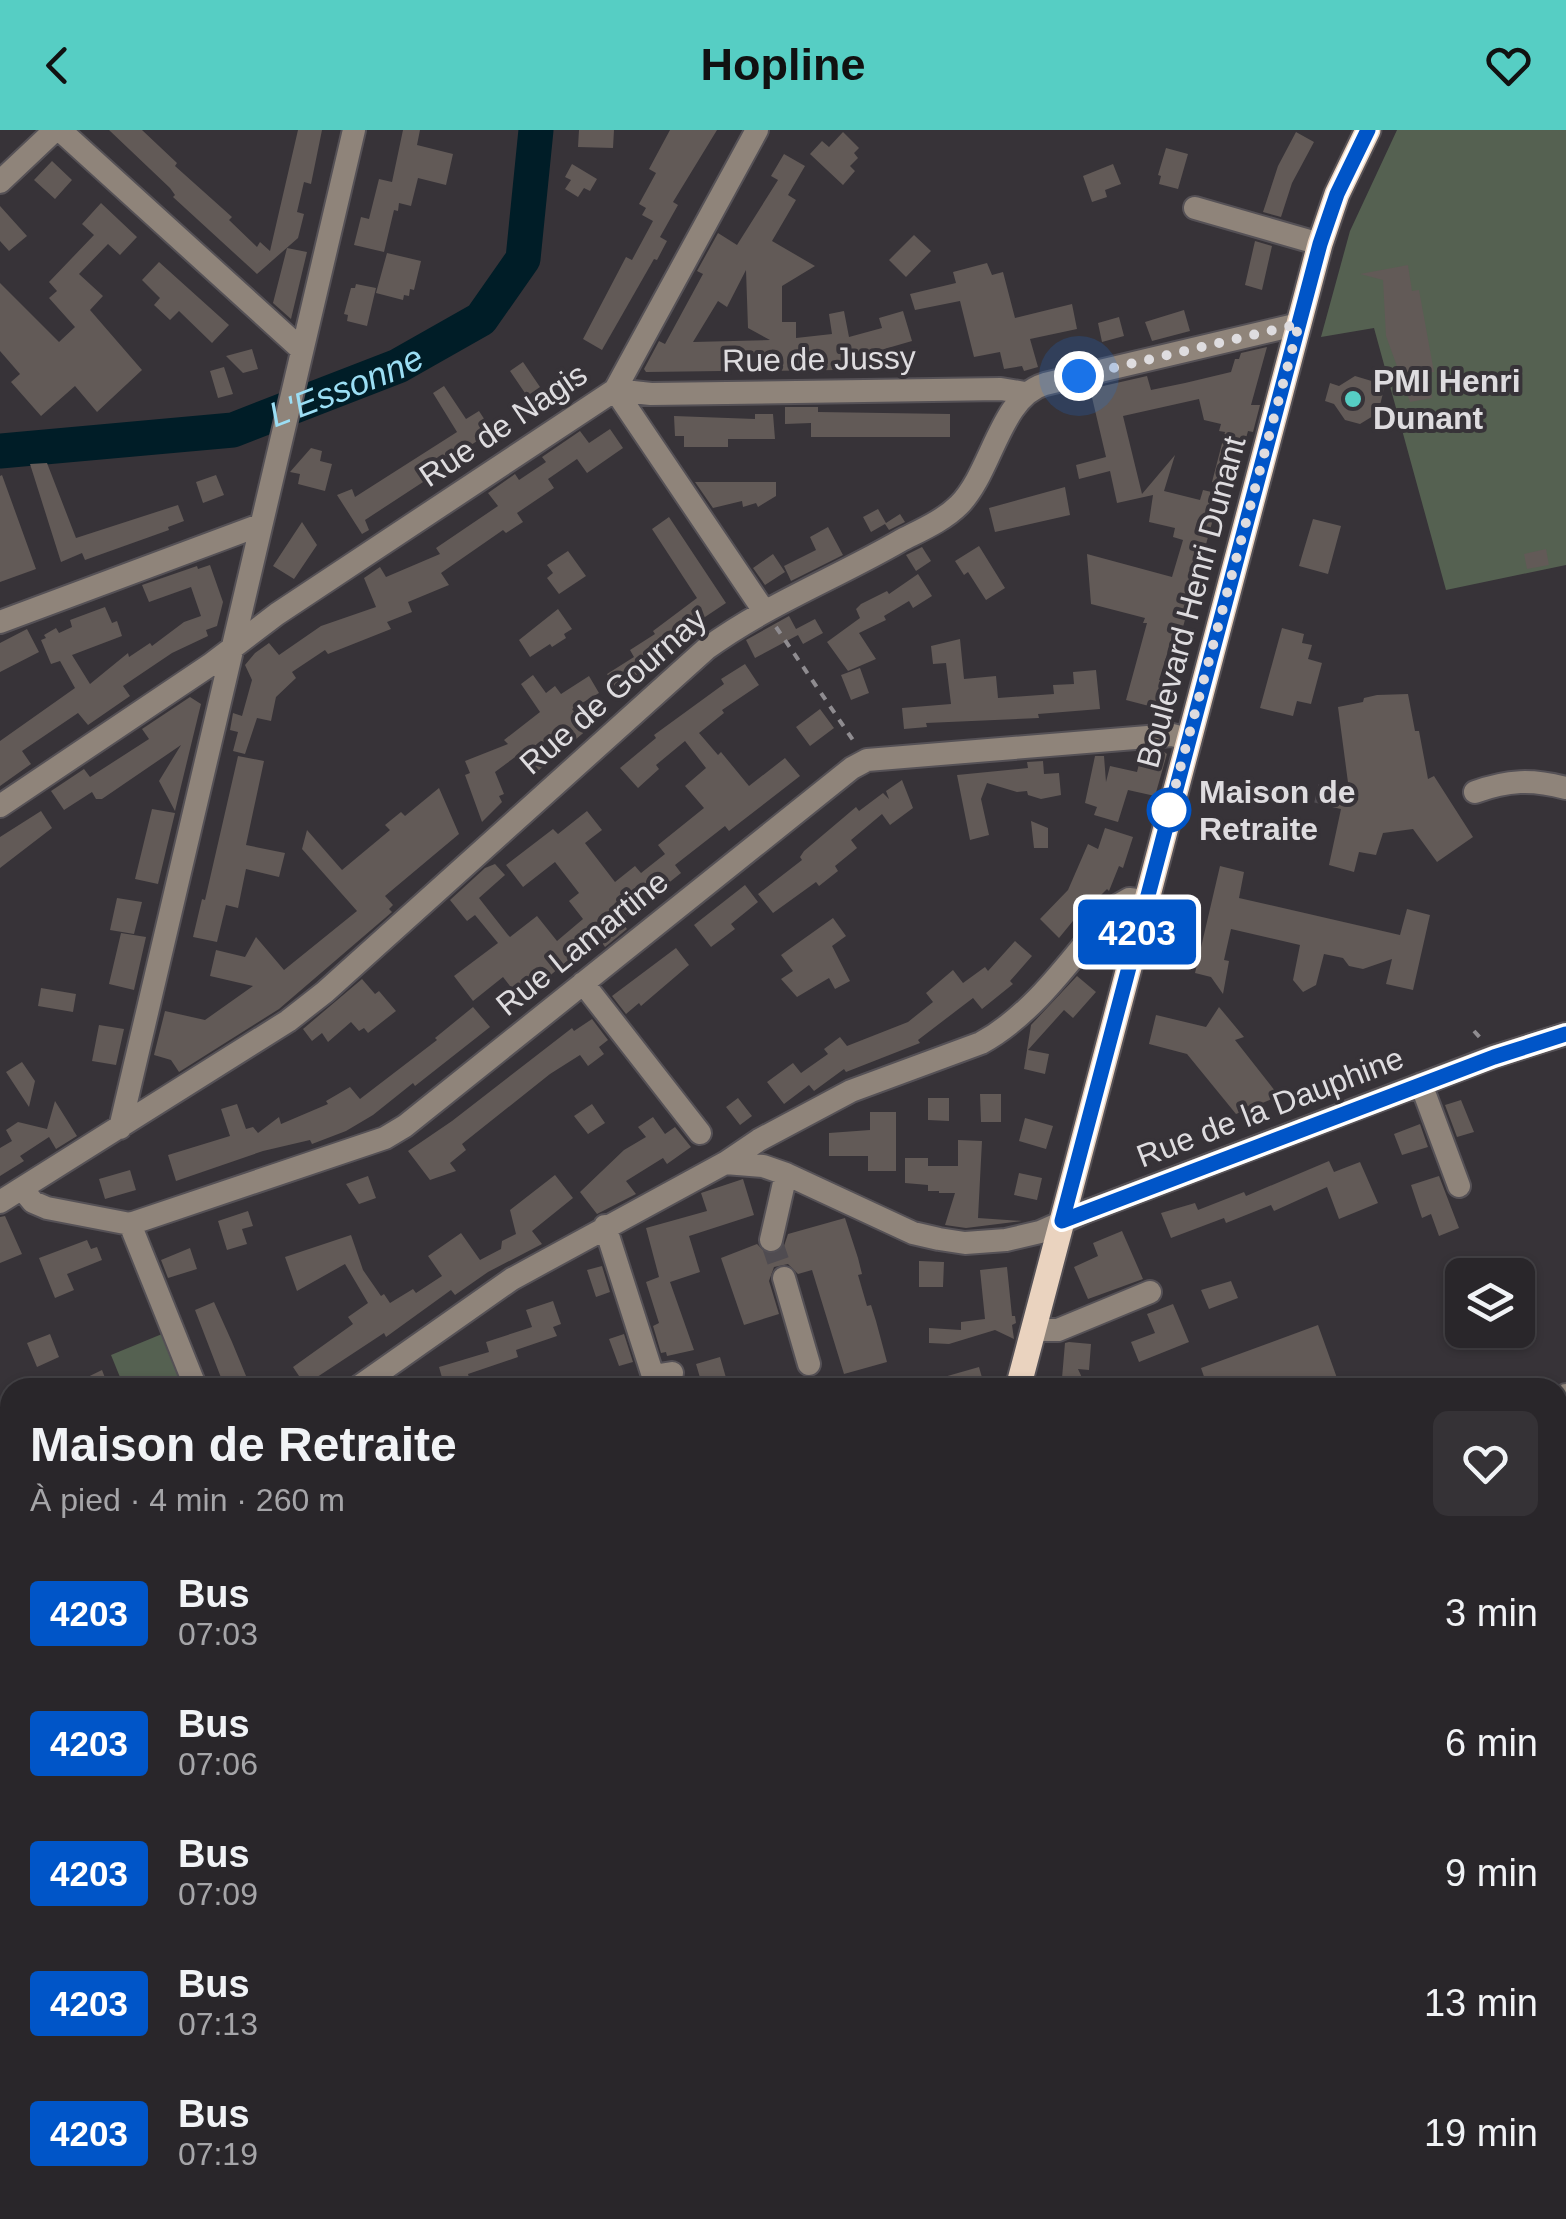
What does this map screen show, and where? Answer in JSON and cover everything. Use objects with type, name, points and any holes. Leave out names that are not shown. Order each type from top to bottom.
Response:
[{"type":"main road","name":"Boulevard Henri Dunant","points":[[1021,1378],[1320,244],[1337,194],[1368,130]]},
{"type":"street","points":[[0,182],[58,130],[302,350]]},
{"type":"street","points":[[120,1128],[354,130]]},
{"type":"street","name":"Rue de Nagis","points":[[0,806],[277,614],[615,390],[757,130]]},
{"type":"street","points":[[1195,208],[1320,244]]},
{"type":"street","points":[[1025,393],[1046,384],[1299,324]]},
{"type":"street","name":"Rue de Jussy","points":[[615,390],[651,394],[1001,389],[1025,393]]},
{"type":"street","points":[[615,390],[764,610]]},
{"type":"street","name":"Rue de Gournay","points":[[0,1202],[288,1021],[326,992],[706,648],[764,610],[861,564],[953,511],[970,492],[1025,393]]},
{"type":"street","points":[[0,622],[260,524]]},
{"type":"street","name":"Rue Lamartine","points":[[24,1190],[33,1202],[47,1208],[130,1224],[386,1138],[867,760],[1172,734],[1189,739]]},
{"type":"street","points":[[1475,792],[1504,782],[1538,781],[1566,788]]},
{"type":"street","points":[[371,1378],[512,1279],[725,1163],[758,1140],[851,1091],[998,1034],[1018,1017],[1116,907],[1128,899],[1145,901]]},
{"type":"street","points":[[583,984],[700,1133]]},
{"type":"street","name":"Rue de la Dauphine","points":[[725,1163],[763,1166],[786,1174],[913,1233],[938,1240],[1006,1240],[1040,1232],[1421,1084],[1566,1034]]},
{"type":"street","points":[[1421,1084],[1459,1186]]},
{"type":"street","points":[[771,1240],[786,1174]]},
{"type":"street","points":[[130,1224],[192,1378]]},
{"type":"street","points":[[605,1226],[653,1376],[672,1372]]},
{"type":"street","points":[[784,1278],[809,1364]]},
{"type":"street","points":[[1033,1330],[1058,1330],[1150,1292]]},
{"type":"path","points":[[764,610],[851,738]]},
{"type":"green space","points":[[1397,130],[1566,130],[1566,565],[1446,590],[1374,328],[1321,337],[1350,231]]},
{"type":"green space","points":[[162,1334],[179,1378],[120,1378],[111,1355]]},
{"type":"building","points":[[109,130],[142,130],[232,217],[229,220],[257,247],[260,242],[270,251],[298,130],[322,130],[311,184],[304,182],[297,212],[304,214],[298,238],[257,274],[173,197],[170,188]]},
{"type":"building","points":[[403,130],[420,130],[417,145],[453,154],[446,185],[418,178],[411,206],[399,203],[398,211],[394,210],[384,252],[354,245],[361,217],[369,219],[379,179],[392,182]]},
{"type":"building","points":[[579,130],[614,130],[613,148],[578,147]]},
{"type":"building","points":[[670,130],[717,130],[673,202],[678,205],[660,237],[667,241],[602,350],[583,339],[626,257],[632,260],[653,221],[642,215],[646,208],[639,204],[656,173],[649,169]]},
{"type":"building","points":[[843,132],[859,148],[854,153],[858,158],[850,166],[855,171],[843,185],[810,154],[822,141],[829,147]]},
{"type":"building","points":[[1296,132],[1314,142],[1292,183],[1281,217],[1263,212],[1278,166]]},
{"type":"building","points":[[1166,148],[1188,154],[1178,189],[1159,184]]},
{"type":"building","points":[[784,154],[805,166],[788,195],[796,200],[772,241],[815,266],[782,286],[782,322],[796,322],[796,338],[832,334],[829,314],[844,311],[849,337],[882,328],[879,318],[903,311],[912,341],[836,363],[836,370],[755,371],[755,362],[722,363],[722,371],[646,372],[644,369],[659,341],[665,344],[703,274],[697,271],[718,233],[737,245],[778,180],[771,176]],"holes":[[[746,270],[748,328],[770,340],[693,342],[718,301],[727,307]]]},
{"type":"building","points":[[52,161],[72,180],[55,199],[34,180]]},
{"type":"building","points":[[572,164],[597,179],[590,191],[584,188],[578,197],[565,189],[571,180],[565,177]]},
{"type":"building","points":[[1113,164],[1121,184],[1105,190],[1107,197],[1092,202],[1083,176]]},
{"type":"building","points":[[101,203],[137,237],[120,255],[108,244],[79,274],[103,296],[90,310],[142,370],[97,412],[75,386],[41,416],[11,382],[20,374],[0,351],[0,283],[59,342],[75,327],[49,298],[57,291],[49,282],[94,235],[82,224]]},
{"type":"building","points":[[0,206],[27,236],[9,251],[0,241]]},
{"type":"building","points":[[914,235],[931,251],[906,277],[889,260]]},
{"type":"building","points":[[1255,241],[1272,246],[1262,290],[1245,285]]},
{"type":"building","points":[[287,248],[307,252],[291,319],[273,303]]},
{"type":"building","points":[[387,253],[421,261],[414,290],[410,289],[403,300],[376,293]]},
{"type":"building","points":[[159,262],[229,325],[212,343],[179,311],[170,320],[154,305],[160,298],[142,280]]},
{"type":"building","points":[[987,263],[992,275],[1003,272],[1015,318],[1072,304],[1077,329],[1030,339],[1038,367],[1024,371],[1022,366],[1004,369],[1000,352],[974,357],[960,301],[915,310],[910,294],[956,283],[953,272]]},
{"type":"building","points":[[1408,265],[1412,291],[1419,290],[1434,372],[1428,372],[1432,398],[1410,402],[1386,336],[1383,280],[1360,274]]},
{"type":"building","points":[[356,284],[376,288],[367,326],[347,321],[348,315],[344,314],[351,288]]},
{"type":"building","points":[[1184,310],[1190,331],[1152,341],[1145,322]]},
{"type":"building","points":[[1119,317],[1124,336],[1102,342],[1098,323]]},
{"type":"building","points":[[1267,347],[1251,405],[1260,405],[1253,432],[1248,431],[1236,475],[1232,474],[1228,486],[1212,482],[1225,432],[1219,431],[1221,424],[1204,420],[1199,399],[1123,416],[1142,494],[1175,455],[1164,491],[1200,500],[1203,490],[1220,494],[1183,627],[1176,625],[1159,680],[1176,684],[1168,711],[1126,700],[1147,623],[1143,623],[1145,618],[1091,604],[1087,554],[1172,577],[1183,540],[1173,537],[1175,528],[1149,522],[1153,495],[1117,503],[1110,471],[1079,479],[1076,465],[1106,457],[1090,389],[1147,376],[1151,390],[1185,383],[1231,372],[1241,353]]},
{"type":"building","points":[[252,349],[258,369],[243,373],[226,356]]},
{"type":"building","points":[[523,362],[540,387],[527,396],[510,371]]},
{"type":"building","points":[[224,367],[233,394],[218,398],[210,371]]},
{"type":"building","name":"PMI Henri Dunant","points":[[1355,376],[1385,385],[1378,413],[1360,424],[1345,420],[1334,404],[1325,401],[1330,383],[1339,386]]},
{"type":"building","points":[[444,386],[466,419],[479,411],[492,431],[459,453],[461,457],[365,520],[369,530],[362,534],[337,495],[352,489],[355,497],[457,432],[433,393]]},
{"type":"building","points":[[785,407],[818,407],[818,412],[950,414],[950,437],[811,437],[811,423],[785,424]]},
{"type":"building","points":[[755,414],[773,414],[775,439],[728,439],[728,447],[684,447],[684,436],[675,436],[674,416],[755,419]]},
{"type":"building","points":[[610,429],[623,448],[587,473],[577,459],[548,479],[554,488],[517,513],[523,522],[506,533],[503,530],[441,573],[449,585],[408,602],[412,612],[387,622],[391,629],[328,654],[325,650],[292,672],[296,678],[276,697],[271,721],[257,718],[245,754],[233,751],[238,732],[230,730],[233,713],[242,716],[252,680],[245,665],[255,653],[269,643],[279,655],[321,626],[376,607],[364,578],[380,567],[386,577],[440,554],[436,548],[498,506],[488,493],[515,474],[519,480],[546,462],[542,457],[580,431],[589,443]]},
{"type":"building","points":[[311,448],[322,451],[320,461],[332,464],[325,491],[298,484],[300,474],[290,472]]},
{"type":"building","points":[[47,463],[76,538],[178,505],[184,521],[85,560],[82,553],[61,562],[30,464]]},
{"type":"building","points":[[216,475],[224,495],[203,503],[196,482]]},
{"type":"building","points":[[0,476],[36,569],[0,582]]},
{"type":"building","points":[[695,482],[776,482],[776,496],[758,507],[756,503],[743,507],[742,501],[713,508]]},
{"type":"building","points":[[1065,487],[1070,515],[995,532],[989,508]]},
{"type":"building","points":[[878,509],[886,523],[900,514],[905,522],[889,530],[885,524],[871,532],[863,517]]},
{"type":"building","points":[[669,517],[726,603],[690,627],[694,632],[666,648],[669,652],[617,689],[607,674],[634,657],[630,650],[697,598],[652,529]]},
{"type":"building","points":[[1313,519],[1341,526],[1328,574],[1299,566]]},
{"type":"building","points":[[302,522],[317,545],[294,579],[273,566]]},
{"type":"building","points":[[828,527],[843,555],[791,581],[784,566],[816,550],[810,537]]},
{"type":"building","points":[[979,546],[1005,588],[986,600],[968,572],[964,575],[955,561]]},
{"type":"building","points":[[922,547],[931,561],[916,571],[906,555]]},
{"type":"building","points":[[1546,549],[1549,565],[1527,569],[1524,554]]},
{"type":"building","points":[[568,551],[586,576],[559,594],[547,578],[553,573],[547,565]]},
{"type":"building","points":[[773,554],[785,572],[765,585],[753,568]]},
{"type":"building","points":[[210,565],[223,602],[217,626],[206,630],[208,636],[172,653],[123,686],[130,696],[88,725],[78,713],[22,751],[31,764],[0,786],[0,741],[75,688],[60,661],[51,664],[41,640],[46,638],[44,635],[56,628],[59,633],[72,627],[70,620],[105,607],[112,623],[117,621],[122,636],[72,655],[90,684],[128,653],[129,657],[150,643],[152,646],[184,622],[201,616],[191,587],[149,602],[142,585]]},
{"type":"building","points":[[918,574],[932,596],[913,608],[909,601],[884,616],[886,620],[859,633],[876,659],[848,671],[827,642],[860,618],[856,609],[861,604],[887,591],[889,594]]},
{"type":"building","points":[[558,609],[572,629],[564,634],[566,638],[530,657],[519,640]]},
{"type":"building","points":[[789,616],[796,629],[815,619],[823,633],[803,644],[798,635],[755,658],[746,640]]},
{"type":"building","points":[[1282,628],[1304,634],[1302,643],[1312,645],[1308,659],[1322,663],[1311,704],[1297,701],[1293,716],[1260,708]]},
{"type":"building","points":[[27,629],[39,652],[0,672],[0,643]]},
{"type":"building","points":[[960,639],[964,679],[996,676],[998,698],[1054,694],[1053,685],[1074,684],[1073,672],[1096,670],[1100,709],[1038,714],[1039,718],[926,723],[927,727],[904,729],[902,708],[951,704],[946,663],[933,664],[931,646]]},
{"type":"building","points":[[745,664],[759,685],[722,710],[724,713],[699,733],[749,786],[785,758],[800,776],[729,831],[725,826],[675,865],[681,873],[621,921],[627,929],[605,947],[597,936],[521,1000],[503,977],[473,1001],[454,976],[498,943],[475,915],[467,921],[450,900],[485,868],[495,864],[505,875],[479,898],[508,935],[537,916],[557,941],[583,919],[569,901],[579,893],[555,862],[523,887],[506,865],[553,829],[558,834],[587,811],[602,830],[585,843],[615,882],[635,866],[641,873],[665,854],[658,845],[704,808],[685,786],[706,768],[685,741],[656,765],[659,769],[638,788],[620,768],[656,738],[654,735],[724,684],[721,679]]},
{"type":"building","points":[[860,668],[869,693],[851,700],[841,675]]},
{"type":"building","points":[[533,675],[546,693],[555,686],[561,694],[589,676],[599,693],[572,709],[588,729],[538,771],[522,752],[495,772],[504,794],[499,796],[502,802],[482,822],[465,775],[470,773],[465,761],[508,744],[504,740],[540,712],[521,684]]},
{"type":"building","points":[[1408,694],[1428,779],[1434,776],[1473,837],[1437,862],[1413,829],[1383,833],[1376,855],[1359,852],[1354,872],[1329,865],[1341,809],[1323,805],[1327,786],[1349,790],[1338,707],[1377,695]]},
{"type":"building","points":[[190,697],[201,704],[175,811],[159,781],[181,745],[102,799],[96,799],[92,792],[64,810],[51,791],[84,769],[90,777],[149,739],[142,729]]},
{"type":"building","points":[[820,709],[834,728],[810,746],[796,727]]},
{"type":"building","points":[[1142,752],[1167,754],[1155,796],[1128,790],[1118,822],[1094,815],[1097,807],[1085,803],[1095,756],[1104,756],[1106,782],[1110,766],[1137,772]]},
{"type":"building","points":[[238,756],[264,761],[246,845],[285,853],[279,877],[246,869],[238,908],[226,905],[217,942],[193,937]]},
{"type":"building","points":[[1043,761],[1044,774],[1059,773],[1061,795],[1041,799],[1027,791],[987,783],[981,799],[989,835],[970,840],[957,775],[1028,768],[1027,762]]},
{"type":"building","points":[[902,780],[913,808],[890,825],[882,814],[851,840],[857,848],[835,866],[838,871],[773,913],[758,894],[802,860],[804,851],[856,807],[859,811],[883,793],[889,799],[886,791]]},
{"type":"building","points":[[439,788],[459,834],[385,896],[393,905],[389,909],[392,912],[279,1009],[179,1072],[171,1060],[154,1055],[165,1011],[205,1020],[253,986],[210,976],[216,950],[245,957],[256,937],[284,970],[357,911],[302,849],[307,830],[342,870],[390,830],[385,825],[401,812],[405,816]]},
{"type":"building","points":[[152,809],[175,813],[158,884],[135,879]]},
{"type":"building","points":[[41,811],[52,828],[0,868],[0,837]]},
{"type":"building","points":[[1031,821],[1048,828],[1048,848],[1034,848]]},
{"type":"building","points":[[1105,828],[1133,837],[1123,868],[1119,866],[1109,891],[1089,907],[1086,905],[1059,938],[1040,919],[1068,890],[1088,844],[1098,849]]},
{"type":"building","points":[[1220,866],[1244,872],[1239,898],[1400,935],[1407,909],[1430,915],[1413,990],[1386,984],[1392,959],[1363,969],[1349,966],[1343,958],[1324,954],[1316,985],[1303,992],[1293,980],[1300,945],[1231,929],[1224,960],[1229,961],[1223,994],[1211,977],[1195,973]]},
{"type":"building","points":[[745,885],[758,902],[731,924],[735,929],[711,947],[694,925]]},
{"type":"building","points":[[117,898],[142,902],[134,934],[110,930]]},
{"type":"building","points":[[833,918],[846,936],[832,946],[850,981],[835,989],[829,978],[797,997],[781,979],[793,971],[781,955]]},
{"type":"building","points":[[121,933],[146,937],[134,990],[109,984]]},
{"type":"building","points":[[1015,941],[1032,956],[1010,981],[1013,984],[982,1009],[973,998],[918,1040],[920,1043],[846,1072],[844,1069],[814,1091],[809,1085],[784,1104],[767,1082],[793,1063],[801,1073],[828,1054],[824,1049],[840,1037],[847,1046],[908,1022],[933,1002],[926,993],[953,970],[963,983],[985,967],[988,971]]},
{"type":"building","points":[[676,948],[689,965],[626,1014],[612,996]]},
{"type":"building","points":[[1077,976],[1096,992],[1073,1018],[1064,1010],[1028,1050],[1049,1054],[1045,1074],[1024,1069],[1031,1025]]},
{"type":"building","points":[[362,979],[396,1011],[368,1033],[364,1028],[359,1031],[351,1022],[328,1042],[322,1033],[312,1041],[303,1029]]},
{"type":"building","points":[[41,988],[76,994],[73,1012],[38,1006]]},
{"type":"building","points":[[473,1007],[490,1027],[415,1086],[413,1083],[346,1131],[312,1144],[310,1140],[263,1151],[176,1181],[168,1155],[230,1136],[221,1109],[237,1104],[246,1129],[253,1127],[258,1133],[279,1117],[281,1124],[328,1104],[326,1101],[350,1087],[360,1099]]},
{"type":"building","points":[[1219,1007],[1244,1037],[1235,1040],[1279,1096],[1236,1114],[1187,1054],[1149,1044],[1156,1015],[1206,1027]]},
{"type":"building","points":[[592,1019],[608,1040],[599,1047],[604,1054],[588,1066],[580,1055],[550,1074],[462,1144],[466,1150],[450,1163],[456,1171],[430,1180],[408,1151],[572,1028],[574,1031]]},
{"type":"building","points":[[99,1025],[124,1029],[116,1065],[92,1061]]},
{"type":"building","points":[[22,1062],[35,1081],[29,1107],[6,1072]]},
{"type":"building","points":[[980,1094],[1001,1094],[1001,1122],[981,1122]]},
{"type":"building","points":[[738,1098],[752,1116],[740,1125],[726,1107]]},
{"type":"building","points":[[928,1098],[949,1098],[949,1121],[928,1120]]},
{"type":"building","points":[[1461,1100],[1474,1132],[1457,1137],[1445,1105]]},
{"type":"building","points":[[55,1101],[77,1136],[56,1149],[49,1137],[20,1156],[24,1161],[0,1176],[0,1148],[12,1141],[6,1130],[18,1122],[47,1129]]},
{"type":"building","points":[[592,1104],[605,1123],[588,1134],[574,1116]]},
{"type":"building","points":[[870,1112],[896,1112],[896,1171],[868,1171],[868,1156],[829,1156],[829,1133],[870,1130]]},
{"type":"building","points":[[653,1117],[665,1134],[675,1127],[691,1147],[667,1164],[663,1158],[626,1181],[636,1194],[597,1214],[580,1192],[624,1150],[646,1137],[638,1127]]},
{"type":"building","points":[[1025,1118],[1053,1126],[1046,1149],[1019,1141]]},
{"type":"building","points":[[1420,1124],[1428,1147],[1402,1155],[1394,1134]]},
{"type":"building","points":[[958,1140],[982,1141],[978,1218],[1022,1221],[966,1228],[945,1225],[955,1193],[928,1191],[928,1185],[905,1183],[905,1158],[928,1158],[928,1166],[958,1166]]},
{"type":"building","points":[[1329,1161],[1334,1172],[1360,1162],[1378,1203],[1339,1219],[1327,1187],[1274,1211],[1271,1205],[1171,1238],[1161,1213],[1195,1203],[1198,1210],[1244,1192],[1246,1196]]},
{"type":"building","points":[[130,1170],[136,1190],[105,1199],[99,1179]]},
{"type":"building","points":[[1019,1173],[1042,1178],[1037,1200],[1014,1195]]},
{"type":"building","points":[[555,1175],[573,1198],[532,1231],[542,1244],[488,1272],[455,1295],[451,1290],[386,1337],[384,1333],[316,1378],[300,1378],[293,1367],[353,1324],[348,1317],[368,1303],[345,1264],[297,1291],[285,1257],[351,1235],[363,1270],[390,1303],[413,1289],[416,1293],[442,1276],[428,1256],[461,1233],[480,1260],[501,1249],[502,1241],[516,1234],[510,1210]]},
{"type":"building","points":[[368,1176],[376,1198],[359,1204],[346,1184]]},
{"type":"building","points":[[1439,1176],[1459,1228],[1439,1236],[1431,1214],[1422,1218],[1411,1185]]},
{"type":"building","points":[[743,1179],[754,1215],[689,1236],[700,1272],[670,1282],[694,1350],[667,1356],[666,1352],[661,1353],[653,1326],[659,1323],[646,1282],[659,1277],[646,1228],[707,1211],[701,1193]]},
{"type":"building","points":[[248,1211],[253,1226],[242,1229],[247,1244],[227,1250],[218,1221]]},
{"type":"building","points":[[5,1216],[22,1254],[0,1263],[0,1217]]},
{"type":"building","points":[[845,1218],[867,1306],[871,1305],[887,1362],[844,1374],[812,1270],[798,1274],[788,1264],[774,1267],[769,1281],[779,1314],[744,1325],[721,1258],[757,1244],[767,1254],[776,1254],[783,1249],[788,1234]]},
{"type":"building","points":[[1122,1231],[1143,1279],[1088,1299],[1074,1267],[1098,1256],[1093,1243]]},
{"type":"building","points":[[87,1240],[91,1249],[97,1247],[102,1260],[67,1274],[74,1290],[55,1298],[39,1258]]},
{"type":"building","points":[[190,1248],[197,1269],[168,1278],[161,1260]]},
{"type":"building","points":[[919,1261],[944,1262],[943,1287],[919,1287]]},
{"type":"building","points":[[602,1266],[610,1292],[596,1297],[587,1270]]},
{"type":"building","points":[[1007,1267],[1016,1323],[1012,1325],[1014,1339],[995,1330],[949,1344],[929,1343],[929,1328],[961,1330],[961,1322],[985,1319],[980,1270]]},
{"type":"building","points":[[1231,1281],[1238,1298],[1209,1309],[1201,1290]]},
{"type":"building","points":[[553,1301],[561,1324],[553,1327],[557,1336],[516,1350],[518,1357],[468,1374],[469,1378],[442,1378],[439,1367],[489,1352],[486,1342],[532,1327],[526,1310]]},
{"type":"building","points":[[214,1302],[247,1378],[221,1378],[195,1310]]},
{"type":"building","points":[[1173,1304],[1189,1342],[1139,1362],[1131,1342],[1155,1333],[1147,1314]]},
{"type":"building","points":[[1318,1325],[1337,1378],[1204,1378],[1201,1368]]},
{"type":"building","points":[[50,1334],[59,1357],[37,1367],[27,1343]]},
{"type":"building","points":[[624,1334],[633,1362],[619,1366],[609,1339]]},
{"type":"building","points":[[1065,1343],[1091,1344],[1089,1370],[1078,1369],[1082,1378],[1062,1378]]},
{"type":"building","points":[[720,1357],[726,1378],[700,1378],[696,1364]]},
{"type":"building","points":[[979,1367],[982,1378],[940,1378]]},
{"type":"building","points":[[102,1370],[105,1378],[86,1378]]},
{"type":"waterway","name":"L'Essonne","points":[[0,451],[233,430],[398,366],[481,319],[523,259],[536,130]]},
{"type":"tunnel","points":[[1325,805],[1329,787]]},
{"type":"tunnel","points":[[771,1240],[784,1278]]},
{"type":"bus line","name":"4203","points":[[1368,130],[1337,194],[1320,244],[1062,1221],[1494,1057],[1566,1034]]},
{"type":"place","name":"PMI Henri Dunant","points":[[1353,399]]},
{"type":"place","name":"Maison de Retraite","points":[[1169,810]]},
{"type":"route","points":[[1079,376],[1299,324],[1169,810]]}]
